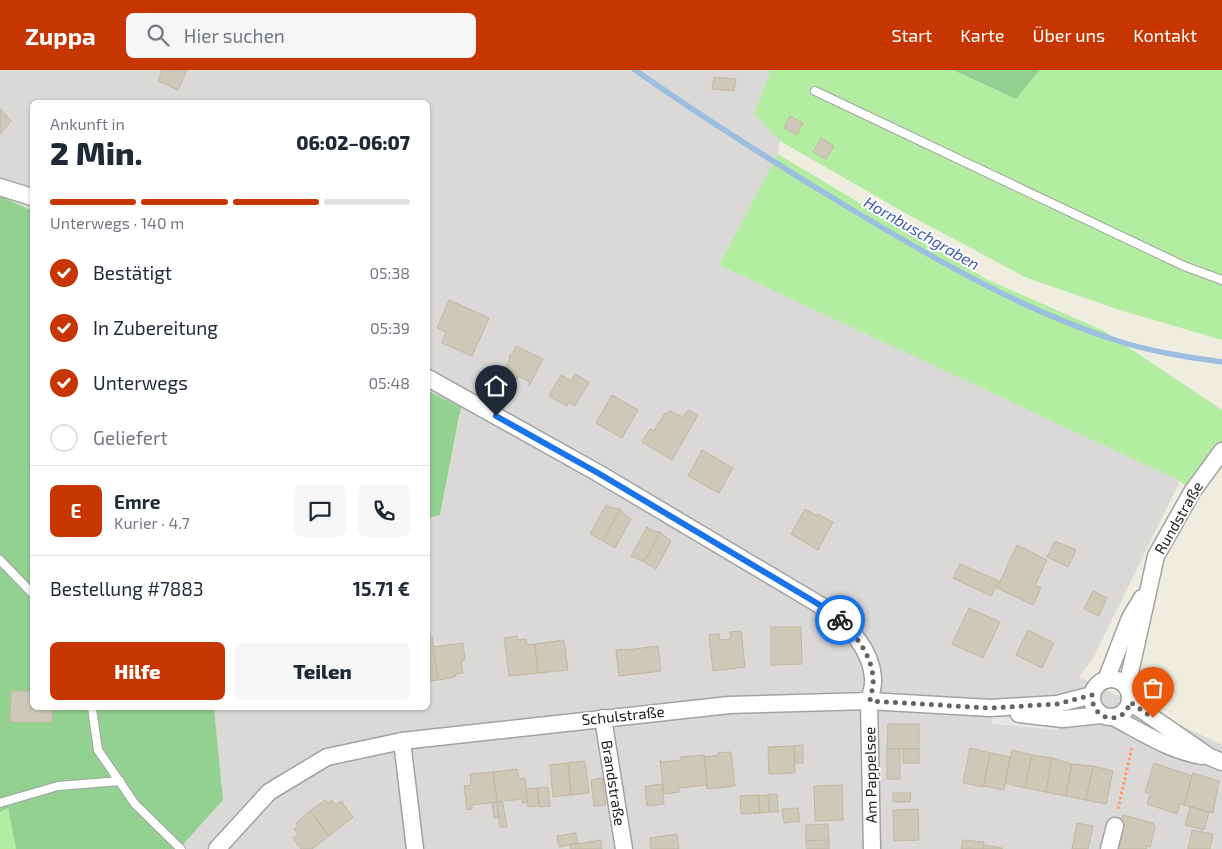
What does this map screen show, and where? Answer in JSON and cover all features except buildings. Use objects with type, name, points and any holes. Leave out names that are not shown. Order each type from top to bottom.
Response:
[{"type":"street","points":[[0,187],[30,196]]},
{"type":"street","name":"Am Pappelsee","points":[[430,379],[598,473],[830,611],[852,632],[866,652],[874,678],[870,701],[872,849]]},
{"type":"street","name":"Rundstraße","points":[[1128,694],[1147,589],[1156,556],[1192,492],[1222,451]]},
{"type":"street","name":"Rundstraße","points":[[1106,680],[1130,618],[1147,589]]},
{"type":"street","points":[[1116,679],[1128,694],[1216,760],[1186,753],[1162,744],[1140,731],[1107,716],[1094,707],[1092,695],[1098,684],[1106,680],[1116,679]]},
{"type":"street","points":[[1107,716],[1122,715],[1127,711],[1128,694]]},
{"type":"street","name":"Schulstraße","points":[[217,849],[269,792],[327,756],[402,741],[729,705],[870,701],[990,708],[1057,704],[1092,695]]},
{"type":"street","name":"Schulstraße","points":[[990,708],[1027,715],[1063,718],[1107,716]]},
{"type":"street","name":"Brandstraße","points":[[603,718],[624,849]]},
{"type":"street","points":[[402,741],[415,849]]},
{"type":"street","points":[[1109,849],[1115,826]]},
{"type":"lane","points":[[815,91],[1184,266],[1222,280]]},
{"type":"lane","points":[[0,560],[30,591]]},
{"type":"lane","points":[[92,710],[98,750],[134,804],[181,849]]},
{"type":"lane","points":[[0,803],[58,786],[120,781]]},
{"type":"path","points":[[1115,826],[1130,750],[1140,731]]},
{"type":"shaded area","points":[[0,70],[771,70],[754,114],[780,141],[778,154],[719,265],[1180,481],[1093,658],[1079,677],[1222,745],[1222,849],[179,849],[223,800],[214,710],[430,710],[430,518],[440,515],[460,415],[430,399],[430,100],[30,100],[30,210],[0,196]]},
{"type":"shaded area","points":[[992,717],[1059,723],[1058,730],[992,724]]},
{"type":"green space","points":[[771,70],[953,70],[1016,99],[1040,70],[1222,70],[1222,340],[1123,311],[1027,278],[907,214],[780,141],[754,114]]},
{"type":"green space","points":[[953,70],[1040,70],[1016,99]]},
{"type":"green space","points":[[778,154],[988,280],[1104,331],[1222,410],[1222,451],[1192,492],[1180,481],[719,265]]},
{"type":"green space","points":[[0,196],[30,210],[30,710],[214,710],[223,800],[179,849],[16,849],[8,808],[0,812]]},
{"type":"green space","points":[[430,392],[461,407],[440,515],[430,518]]},
{"type":"green space","points":[[8,808],[16,849],[0,849],[0,812]]},
{"type":"waterway","name":"Hornbuschgraben","points":[[635,70],[796,176],[915,247],[981,283],[1049,315],[1118,341],[1157,351],[1222,362]]},
{"type":"way so far","points":[[840,620],[852,632],[866,652],[874,678],[870,701],[990,708],[1057,704],[1092,695],[1094,707],[1103,716],[1116,718],[1122,715],[1127,711],[1130,702],[1153,718]]},
{"type":"route","points":[[496,416],[614,482],[830,611],[840,620]]}]
